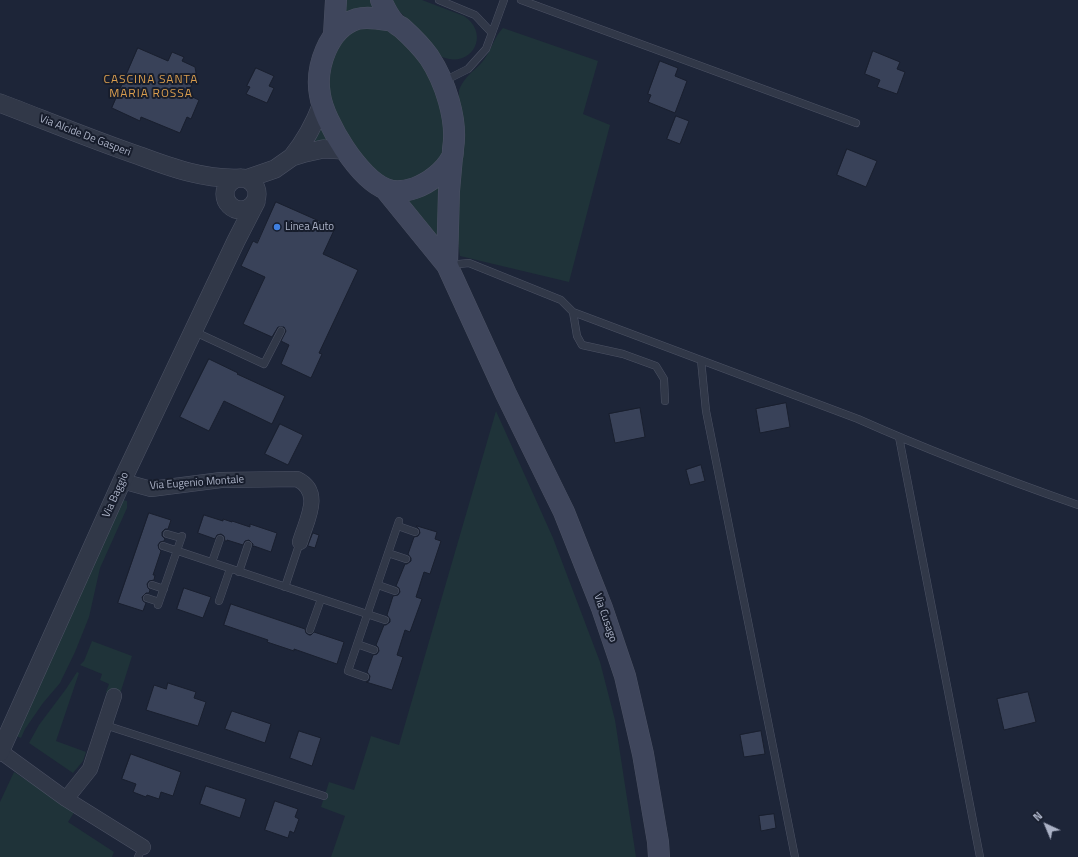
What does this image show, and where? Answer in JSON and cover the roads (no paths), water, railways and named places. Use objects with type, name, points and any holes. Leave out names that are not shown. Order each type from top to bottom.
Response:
[{"type":"main road","points":[[334,34],[336,0]]},
{"type":"main road","points":[[380,0],[392,21]]},
{"type":"main road","points":[[377,18],[392,21],[401,27],[430,58],[442,82],[453,116],[454,142],[449,191],[446,266],[386,190],[371,179],[345,150],[336,136],[322,104],[320,94],[321,64],[327,46],[334,34],[342,27],[357,19],[377,18]]},
{"type":"main road","points":[[386,190],[398,192],[420,186],[442,170],[452,157]]},
{"type":"main road","name":"Via Cusago","points":[[446,266],[506,394],[564,512],[602,608],[625,676],[643,754],[658,842],[659,857]]},
{"type":"street","name":"Via Alcide De Gasperi","points":[[0,103],[170,167],[211,177],[243,179]]},
{"type":"street","name":"Via Baggio","points":[[292,158],[312,128],[322,104]]},
{"type":"street","name":"Via Baggio","points":[[243,179],[275,169],[292,158],[305,153],[323,149],[345,150]]},
{"type":"street","name":"Via Alcide De Gasperi","points":[[170,167],[208,187],[230,206]]},
{"type":"street","name":"Via Baggio","points":[[0,752],[122,481],[256,200],[275,169]]},
{"type":"street","points":[[230,206],[240,211],[250,208],[256,200],[258,193],[254,184],[243,179],[233,181],[227,188],[225,196],[230,206],[235,225],[236,241]]},
{"type":"street","name":"Via Eugenio Montale","points":[[122,481],[151,489],[221,480],[297,479],[305,483],[313,498],[300,542]]},
{"type":"street","points":[[66,799],[90,769],[114,696]]},
{"type":"street","points":[[0,752],[140,852]]},
{"type":"lane","points":[[442,82],[468,69],[486,49],[504,0]]},
{"type":"lane","points":[[521,0],[856,123]]},
{"type":"lane","points":[[442,1],[475,15],[492,33]]},
{"type":"lane","points":[[446,266],[469,263],[561,300],[573,312],[1078,505]]},
{"type":"lane","points":[[573,312],[577,336],[582,344],[623,354],[656,366],[664,379],[665,402]]},
{"type":"lane","points":[[193,331],[264,364],[281,331]]},
{"type":"lane","points":[[701,360],[706,411],[795,857]]},
{"type":"lane","points":[[899,437],[980,857]]},
{"type":"lane","points":[[365,677],[348,671],[398,523],[415,532]]},
{"type":"lane","points":[[148,598],[159,604],[181,537],[167,534]]},
{"type":"lane","points":[[212,562],[220,539]]},
{"type":"lane","points":[[285,587],[300,542]]},
{"type":"lane","points":[[239,572],[248,545]]},
{"type":"lane","points":[[163,546],[385,620]]},
{"type":"lane","points":[[388,553],[406,559]]},
{"type":"lane","points":[[219,601],[230,568]]},
{"type":"lane","points":[[152,585],[164,589]]},
{"type":"lane","points":[[378,585],[395,590]]},
{"type":"lane","points":[[310,630],[321,599]]},
{"type":"lane","points":[[358,644],[374,650]]},
{"type":"lane","points":[[105,725],[324,796]]},
{"type":"place","name":"Linea Auto","points":[[277,227]]},
{"type":"district","name":"CASCINA SANTA MARIA ROSSA","points":[[151,87]]}]
